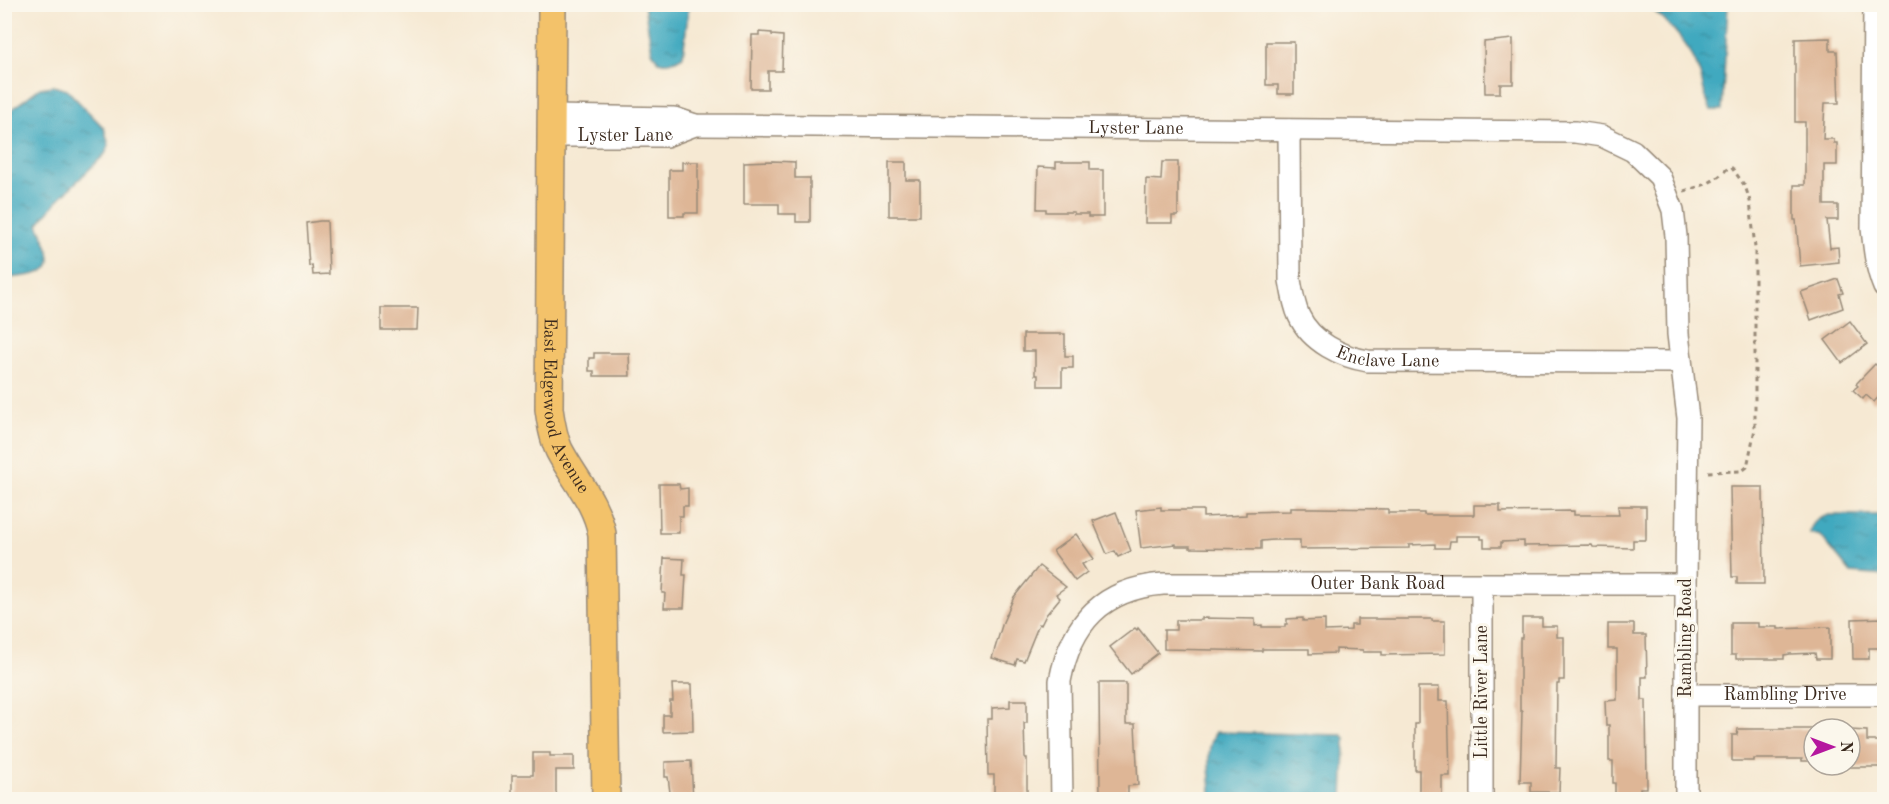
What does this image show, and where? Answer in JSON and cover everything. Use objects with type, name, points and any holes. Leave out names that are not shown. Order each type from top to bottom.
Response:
[{"type":"main road","name":"East Edgewood Avenue","points":[[552,4],[549,409],[559,450],[591,501],[602,534],[606,800]]},
{"type":"street","points":[[1874,4],[1872,228],[1875,253],[1884,287]]},
{"type":"street","name":"Lyster Lane","points":[[552,126],[674,118],[695,125],[1575,132],[1602,136],[1632,151],[1660,177],[1668,196]]},
{"type":"street","name":"Enclave Lane","points":[[1289,130],[1290,280],[1293,298],[1300,318],[1310,332],[1339,354],[1368,362],[1680,362]]},
{"type":"street","name":"Rambling Road","points":[[1668,196],[1674,210],[1678,334],[1688,418],[1686,800]]},
{"type":"street","name":"Outer Bank Road","points":[[1062,800],[1060,681],[1072,641],[1082,625],[1109,600],[1142,586],[1163,584],[1686,584]]},
{"type":"street","name":"Little River Lane","points":[[1482,584],[1482,800]]},
{"type":"street","name":"Rambling Drive","points":[[1686,695],[1884,695]]},
{"type":"path","points":[[1668,196],[1704,185],[1718,178],[1729,167],[1732,168],[1745,186],[1750,201],[1755,248],[1755,429],[1747,467],[1742,471],[1688,474]]},
{"type":"water","points":[[644,5],[689,5],[683,56],[671,62],[658,61],[652,51]]},
{"type":"water","points":[[1647,5],[1728,5],[1722,110],[1711,110],[1696,63],[1685,44],[1672,28]]},
{"type":"water","points":[[53,86],[67,90],[104,128],[109,145],[105,154],[59,199],[38,224],[49,251],[48,266],[35,274],[4,278],[5,119],[12,109],[40,88]]},
{"type":"water","points":[[1829,515],[1884,515],[1884,576],[1851,573],[1821,536],[1810,533],[1816,521]]},
{"type":"water","points":[[1216,732],[1342,735],[1345,738],[1343,799],[1211,799],[1209,756],[1212,739]]},
{"type":"building","points":[[759,32],[783,36],[782,71],[768,71],[768,89],[751,89],[752,35],[759,35]]},
{"type":"building","points":[[1830,38],[1830,51],[1837,51],[1839,103],[1825,103],[1823,139],[1834,139],[1834,143],[1837,143],[1837,165],[1824,165],[1824,205],[1838,205],[1838,220],[1827,220],[1830,248],[1838,247],[1839,262],[1800,266],[1796,220],[1794,220],[1794,185],[1805,185],[1805,122],[1795,122],[1795,39]]},
{"type":"building","points":[[1513,39],[1513,84],[1500,84],[1500,93],[1485,93],[1484,42]]},
{"type":"building","points":[[1266,42],[1294,42],[1294,94],[1278,94],[1278,85],[1266,85]]},
{"type":"building","points":[[682,162],[698,162],[698,213],[669,216],[669,170],[682,170]]},
{"type":"building","points":[[744,162],[795,162],[795,178],[810,178],[810,222],[796,222],[796,214],[779,214],[779,204],[744,204]]},
{"type":"building","points":[[889,162],[906,162],[906,180],[920,180],[920,216],[889,216]]},
{"type":"building","points":[[1056,162],[1090,162],[1090,170],[1103,170],[1103,217],[1088,217],[1088,214],[1074,214],[1074,212],[1046,212],[1046,209],[1037,209],[1038,167],[1056,168]]},
{"type":"building","points":[[1162,162],[1178,162],[1178,216],[1172,216],[1172,223],[1145,223],[1146,179],[1161,180]]},
{"type":"building","points":[[327,221],[329,274],[313,275],[312,265],[309,266],[306,223]]},
{"type":"building","points":[[1838,279],[1843,293],[1839,294],[1843,308],[1811,320],[1801,292]]},
{"type":"building","points":[[381,308],[418,308],[417,330],[381,330]]},
{"type":"building","points":[[1850,321],[1867,344],[1842,363],[1825,340]]},
{"type":"building","points":[[1023,334],[1065,334],[1065,356],[1073,356],[1073,368],[1062,368],[1062,386],[1038,386],[1038,375],[1035,375],[1035,351],[1023,351]]},
{"type":"building","points":[[594,353],[629,353],[630,376],[594,376],[594,371],[589,371],[589,358],[594,358]]},
{"type":"building","points":[[1875,364],[1884,372],[1884,391],[1874,402],[1866,395],[1863,399],[1853,390]]},
{"type":"building","points":[[659,484],[679,484],[680,489],[688,488],[688,506],[683,506],[683,516],[679,516],[679,533],[660,533]]},
{"type":"building","points":[[1730,487],[1763,487],[1764,584],[1737,584],[1737,577],[1732,577]]},
{"type":"building","points":[[1474,505],[1500,505],[1500,512],[1574,511],[1574,515],[1619,515],[1618,506],[1646,506],[1646,540],[1633,540],[1633,548],[1593,547],[1592,545],[1524,546],[1524,541],[1501,542],[1501,547],[1484,547],[1484,539],[1481,539],[1481,536],[1456,536],[1456,541],[1450,541],[1449,548],[1435,548],[1435,544],[1409,545],[1409,548],[1300,549],[1300,540],[1273,540],[1261,541],[1261,549],[1190,548],[1190,546],[1176,546],[1176,544],[1141,548],[1136,510],[1161,507],[1161,510],[1203,510],[1203,517],[1246,515],[1246,512],[1290,511],[1290,508],[1388,509],[1388,513],[1474,515]]},
{"type":"building","points":[[1116,512],[1131,551],[1118,557],[1115,551],[1107,554],[1093,521]]},
{"type":"building","points":[[1076,534],[1094,559],[1082,564],[1087,572],[1075,581],[1053,551]]},
{"type":"building","points":[[664,558],[684,559],[683,575],[686,575],[684,608],[664,608],[665,593],[662,593]]},
{"type":"building","points":[[1039,566],[1066,587],[1056,594],[1060,598],[1041,625],[1039,624],[1024,661],[1017,659],[1015,665],[992,658],[1003,622],[1014,597]]},
{"type":"building","points":[[1202,618],[1255,619],[1255,626],[1262,625],[1262,627],[1285,627],[1287,619],[1325,620],[1325,631],[1351,630],[1351,625],[1357,625],[1357,619],[1432,619],[1432,621],[1445,621],[1445,654],[1382,655],[1382,652],[1336,649],[1336,653],[1309,654],[1309,649],[1262,649],[1262,651],[1164,649],[1164,630],[1176,630],[1176,620],[1202,620]]},
{"type":"building","points":[[1522,618],[1542,618],[1542,626],[1557,626],[1557,637],[1564,637],[1564,680],[1559,680],[1557,684],[1556,768],[1560,768],[1559,792],[1531,792],[1531,782],[1520,782]]},
{"type":"building","points":[[1884,618],[1884,648],[1869,648],[1869,659],[1853,659],[1852,619]]},
{"type":"building","points":[[1731,623],[1758,623],[1758,627],[1778,627],[1778,629],[1830,627],[1830,659],[1816,659],[1815,653],[1784,655],[1784,659],[1736,659],[1736,655],[1731,655]]},
{"type":"building","points":[[1608,624],[1634,624],[1634,635],[1646,635],[1647,677],[1642,677],[1642,700],[1646,700],[1647,788],[1640,788],[1640,794],[1615,795],[1613,761],[1609,761],[1609,725],[1606,725],[1605,701],[1617,700],[1617,649],[1608,649]]},
{"type":"building","points":[[1135,628],[1137,630],[1138,628],[1158,653],[1131,674],[1110,647]]},
{"type":"building","points":[[1099,683],[1126,683],[1126,724],[1135,724],[1138,785],[1128,786],[1128,800],[1100,800]]},
{"type":"building","points":[[672,684],[692,684],[693,731],[663,732],[663,715],[670,715],[670,701],[673,701]]},
{"type":"building","points":[[1418,687],[1439,687],[1439,701],[1448,701],[1450,776],[1442,776],[1442,800],[1419,800],[1419,770],[1415,770]]},
{"type":"building","points":[[1010,700],[1027,700],[1027,723],[1024,723],[1027,800],[998,800],[998,796],[994,796],[994,775],[988,775],[987,719],[992,719],[992,708],[1010,707]]},
{"type":"building","points":[[1738,729],[1802,729],[1802,759],[1732,761],[1732,735],[1737,735]]},
{"type":"building","points":[[1862,731],[1867,731],[1867,741],[1884,741],[1884,767],[1862,767]]},
{"type":"building","points":[[533,753],[574,756],[574,770],[556,770],[558,800],[525,800],[525,797],[512,797],[512,775],[533,775]]},
{"type":"building","points":[[691,761],[693,800],[671,800],[668,777],[665,777],[665,762]]}]
